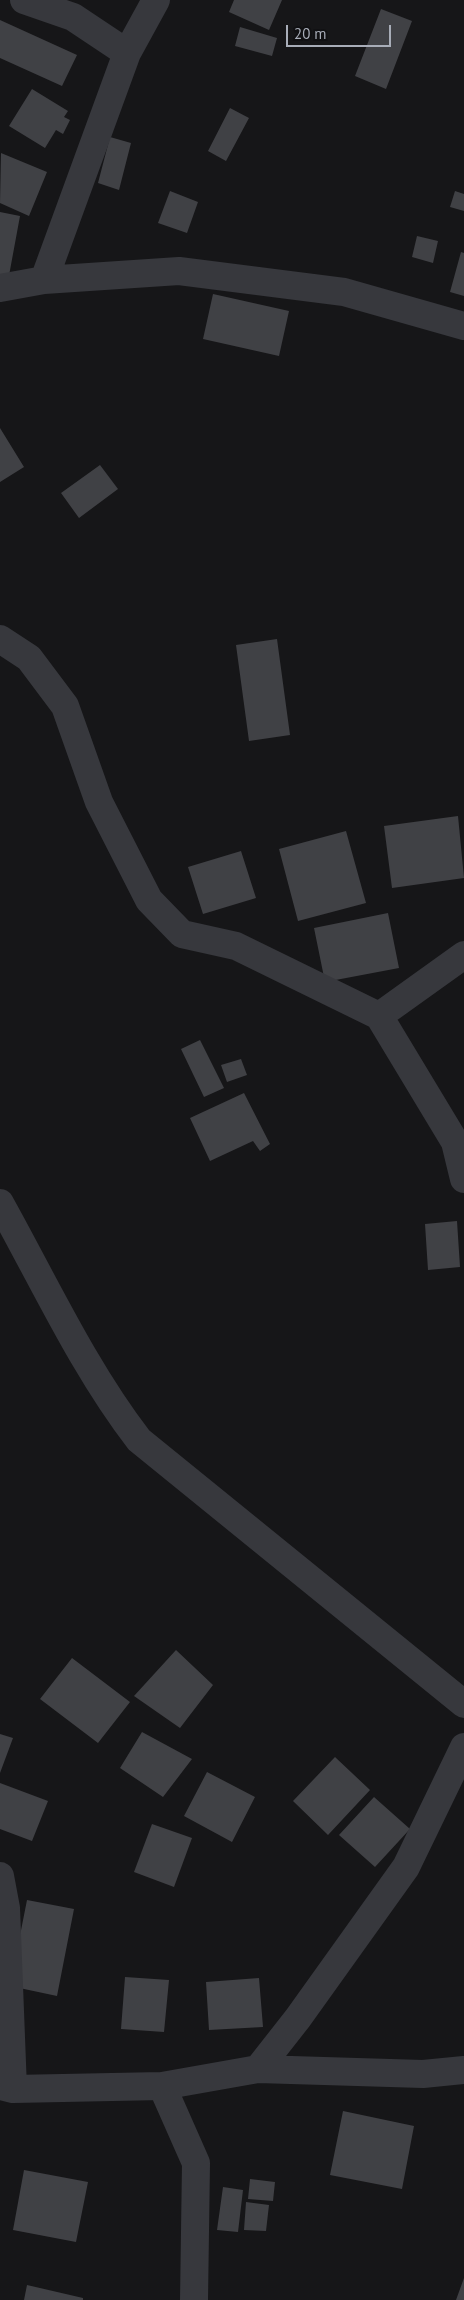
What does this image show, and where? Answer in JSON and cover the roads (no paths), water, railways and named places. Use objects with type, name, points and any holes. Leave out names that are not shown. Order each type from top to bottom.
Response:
[{"type":"street","points":[[24,0],[73,17],[127,53]]},
{"type":"street","points":[[44,280],[127,53],[156,0]]},
{"type":"street","points":[[0,288],[44,280],[179,271],[344,292],[464,326]]},
{"type":"street","points":[[0,639],[29,658],[65,706],[99,802],[149,900],[182,934],[236,946],[379,1016],[455,1142],[464,1179]]},
{"type":"street","points":[[379,1016],[464,955]]},
{"type":"street","points":[[0,1203],[88,1362],[121,1417],[139,1440],[464,1704]]},
{"type":"street","points":[[258,2069],[298,2018],[406,1867],[464,1747]]},
{"type":"street","points":[[0,1876],[6,1908],[6,2087],[162,2086],[258,2069],[423,2074],[464,2070]]},
{"type":"street","points":[[162,2086],[196,2162],[194,2300]]}]
